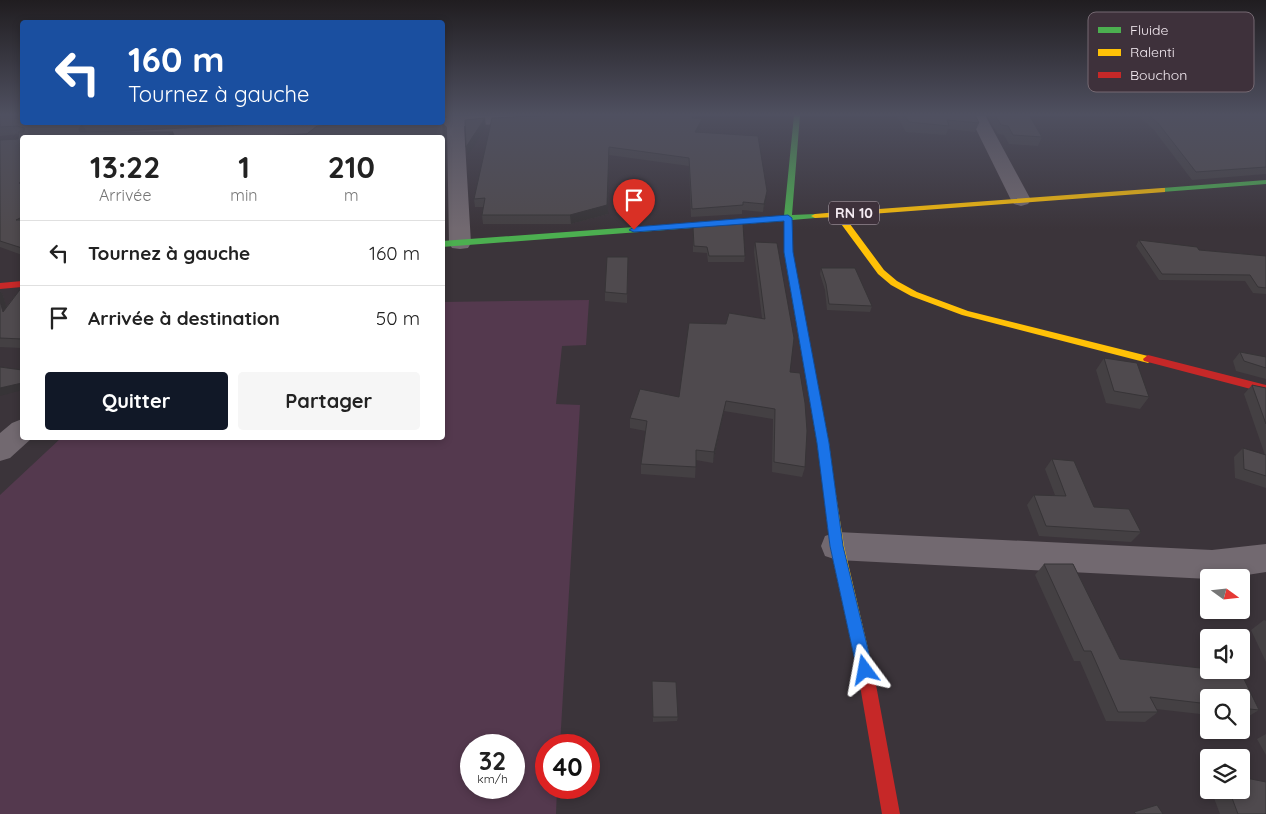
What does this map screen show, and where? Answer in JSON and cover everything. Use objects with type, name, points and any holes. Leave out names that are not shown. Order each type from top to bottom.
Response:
[{"type":"street","points":[[451,153],[451,244]]},
{"type":"street","points":[[794,153],[788,218],[788,252],[823,443],[837,546],[865,670],[891,814]]},
{"type":"street","points":[[997,153],[1021,200]]},
{"type":"street","name":"RN 10","points":[[451,244],[1266,182]]},
{"type":"street","points":[[838,214],[881,272],[894,283],[914,294],[965,313],[1266,389]]},
{"type":"street","points":[[0,286],[20,284]]},
{"type":"street","points":[[0,450],[20,432]]},
{"type":"street","points":[[837,546],[874,546],[1212,565],[1266,558]]},
{"type":"shaded area","points":[[589,300],[586,345],[562,346],[556,404],[580,405],[561,734],[535,734],[535,799],[557,799],[556,814],[0,814],[0,495],[59,440],[445,440],[445,302]]},
{"type":"building","points":[[0,153],[20,153],[20,218],[16,220],[20,220],[20,247],[0,241]]},
{"type":"building","points":[[484,153],[609,153],[607,205],[570,215],[482,215],[485,198],[474,199]]},
{"type":"building","points":[[653,153],[761,153],[767,191],[764,204],[743,202],[743,205],[692,209],[689,158]]},
{"type":"building","points":[[1181,153],[1266,153],[1266,167],[1196,172]]},
{"type":"building","points":[[743,224],[745,256],[709,256],[707,247],[694,246],[693,227]]},
{"type":"building","points":[[1139,240],[1197,247],[1199,250],[1266,256],[1266,288],[1258,287],[1250,275],[1162,274]]},
{"type":"building","points":[[755,242],[777,243],[794,338],[790,372],[800,373],[805,403],[807,431],[805,467],[774,462],[775,409],[726,401],[714,452],[696,450],[696,467],[641,464],[647,421],[630,418],[640,389],[679,397],[689,323],[726,324],[729,313],[765,319]]},
{"type":"building","points":[[607,257],[628,257],[627,294],[605,292]]},
{"type":"building","points":[[821,268],[855,268],[872,306],[829,304]]},
{"type":"building","points":[[20,290],[20,339],[0,338],[0,301],[3,312]]},
{"type":"building","points":[[1240,352],[1266,357],[1266,368],[1244,361]]},
{"type":"building","points":[[1104,358],[1137,363],[1149,397],[1114,391]]},
{"type":"building","points":[[0,367],[20,370],[20,383],[0,388]]},
{"type":"building","points":[[1252,385],[1266,388],[1266,424]]},
{"type":"building","points":[[1243,448],[1266,455],[1266,476],[1244,469]]},
{"type":"building","points":[[1052,459],[1074,461],[1094,507],[1129,509],[1141,532],[1046,526],[1034,495],[1066,496]]},
{"type":"building","points":[[1044,564],[1073,564],[1120,659],[1200,668],[1200,679],[1244,679],[1249,689],[1200,689],[1200,703],[1150,697],[1158,712],[1118,712],[1091,651],[1084,651]]},
{"type":"building","points":[[652,681],[676,682],[678,717],[653,717]]},
{"type":"building","points":[[1250,692],[1259,710],[1250,709]]},
{"type":"building","points":[[1250,779],[1266,782],[1266,814],[1238,814],[1232,799],[1250,799]]},
{"type":"building","points":[[1157,805],[1163,814],[1136,814],[1134,812]]},
{"type":"traffic: fast","points":[[794,153],[788,218],[788,252],[823,443],[829,488]]},
{"type":"traffic: fast","points":[[1162,190],[1266,182]]},
{"type":"traffic: fast","points":[[445,244],[815,216]]},
{"type":"traffic: slow","points":[[815,216],[1162,190]]},
{"type":"traffic: slow","points":[[838,214],[881,272],[894,283],[914,294],[965,313],[1148,359]]},
{"type":"traffic: slow","points":[[829,488],[837,546],[866,674]]},
{"type":"traffic: jam","points":[[0,286],[20,284]]},
{"type":"traffic: jam","points":[[1148,359],[1266,389]]},
{"type":"traffic: jam","points":[[866,674],[891,814]]},
{"type":"route","points":[[634,230],[788,218],[788,252],[823,443],[837,546],[865,670]]}]
